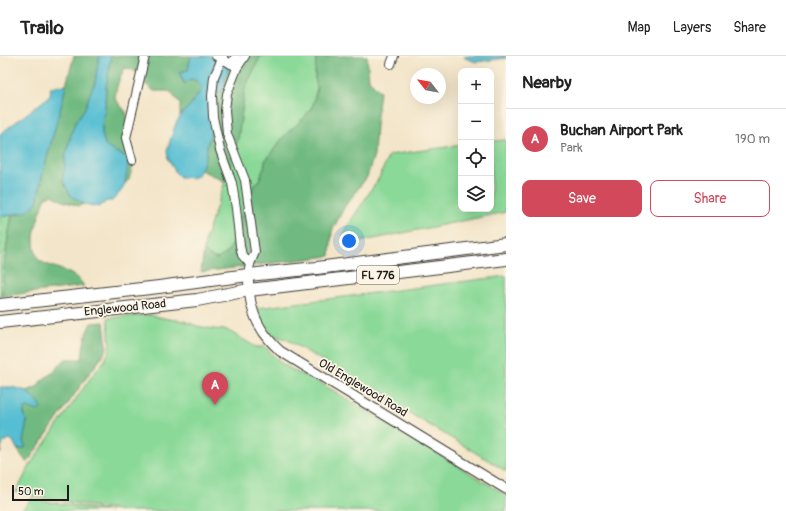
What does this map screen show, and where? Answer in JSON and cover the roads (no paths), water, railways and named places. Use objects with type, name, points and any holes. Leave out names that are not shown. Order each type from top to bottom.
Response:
[{"type":"main road","name":"FL 776","points":[[249,270],[317,268],[506,244]]},
{"type":"main road","name":"FL 776","points":[[250,290],[506,259]]},
{"type":"main road","name":"Englewood Road","points":[[0,306],[159,287],[249,270]]},
{"type":"main road","name":"Englewood Road","points":[[0,322],[197,300],[250,290]]},
{"type":"street","points":[[132,160],[126,138],[145,56]]},
{"type":"street","points":[[236,56],[227,94],[225,110],[227,134],[245,180],[255,252],[249,270]]},
{"type":"street","points":[[234,66],[245,56]]},
{"type":"street","points":[[234,66],[220,57],[214,77],[212,117],[220,150],[232,183],[240,246],[242,255],[249,270]]},
{"type":"street","name":"Old Englewood Road","points":[[249,270],[252,309],[269,340],[280,351],[506,489]]},
{"type":"water","points":[[100,56],[110,56],[111,61],[109,64],[106,87],[102,134],[108,148],[124,156],[128,160],[128,166],[125,183],[119,194],[112,201],[107,201],[99,207],[84,204],[71,196],[63,181],[63,175],[65,157],[71,135],[75,123],[85,108],[95,83]]},
{"type":"water","points":[[191,56],[226,56],[228,72],[225,78],[224,89],[218,93],[215,99],[213,125],[207,146],[206,156],[198,175],[192,178],[180,177],[176,173],[168,159],[167,150],[176,123],[201,90],[198,83],[194,80],[190,79],[185,84],[179,72],[188,70]]},
{"type":"water","points":[[464,56],[506,56],[506,58],[476,62],[465,58]]},
{"type":"water","points":[[66,85],[43,172],[37,202],[26,212],[0,217],[0,134],[50,96],[51,87]]},
{"type":"water","points":[[0,387],[12,387],[27,391],[40,404],[41,409],[38,411],[29,408],[24,409],[24,414],[27,421],[23,442],[25,448],[17,449],[13,441],[10,439],[3,443],[1,453],[0,453]]},
{"type":"place","name":"Buchan Airport Park","points":[[215,405]]}]
